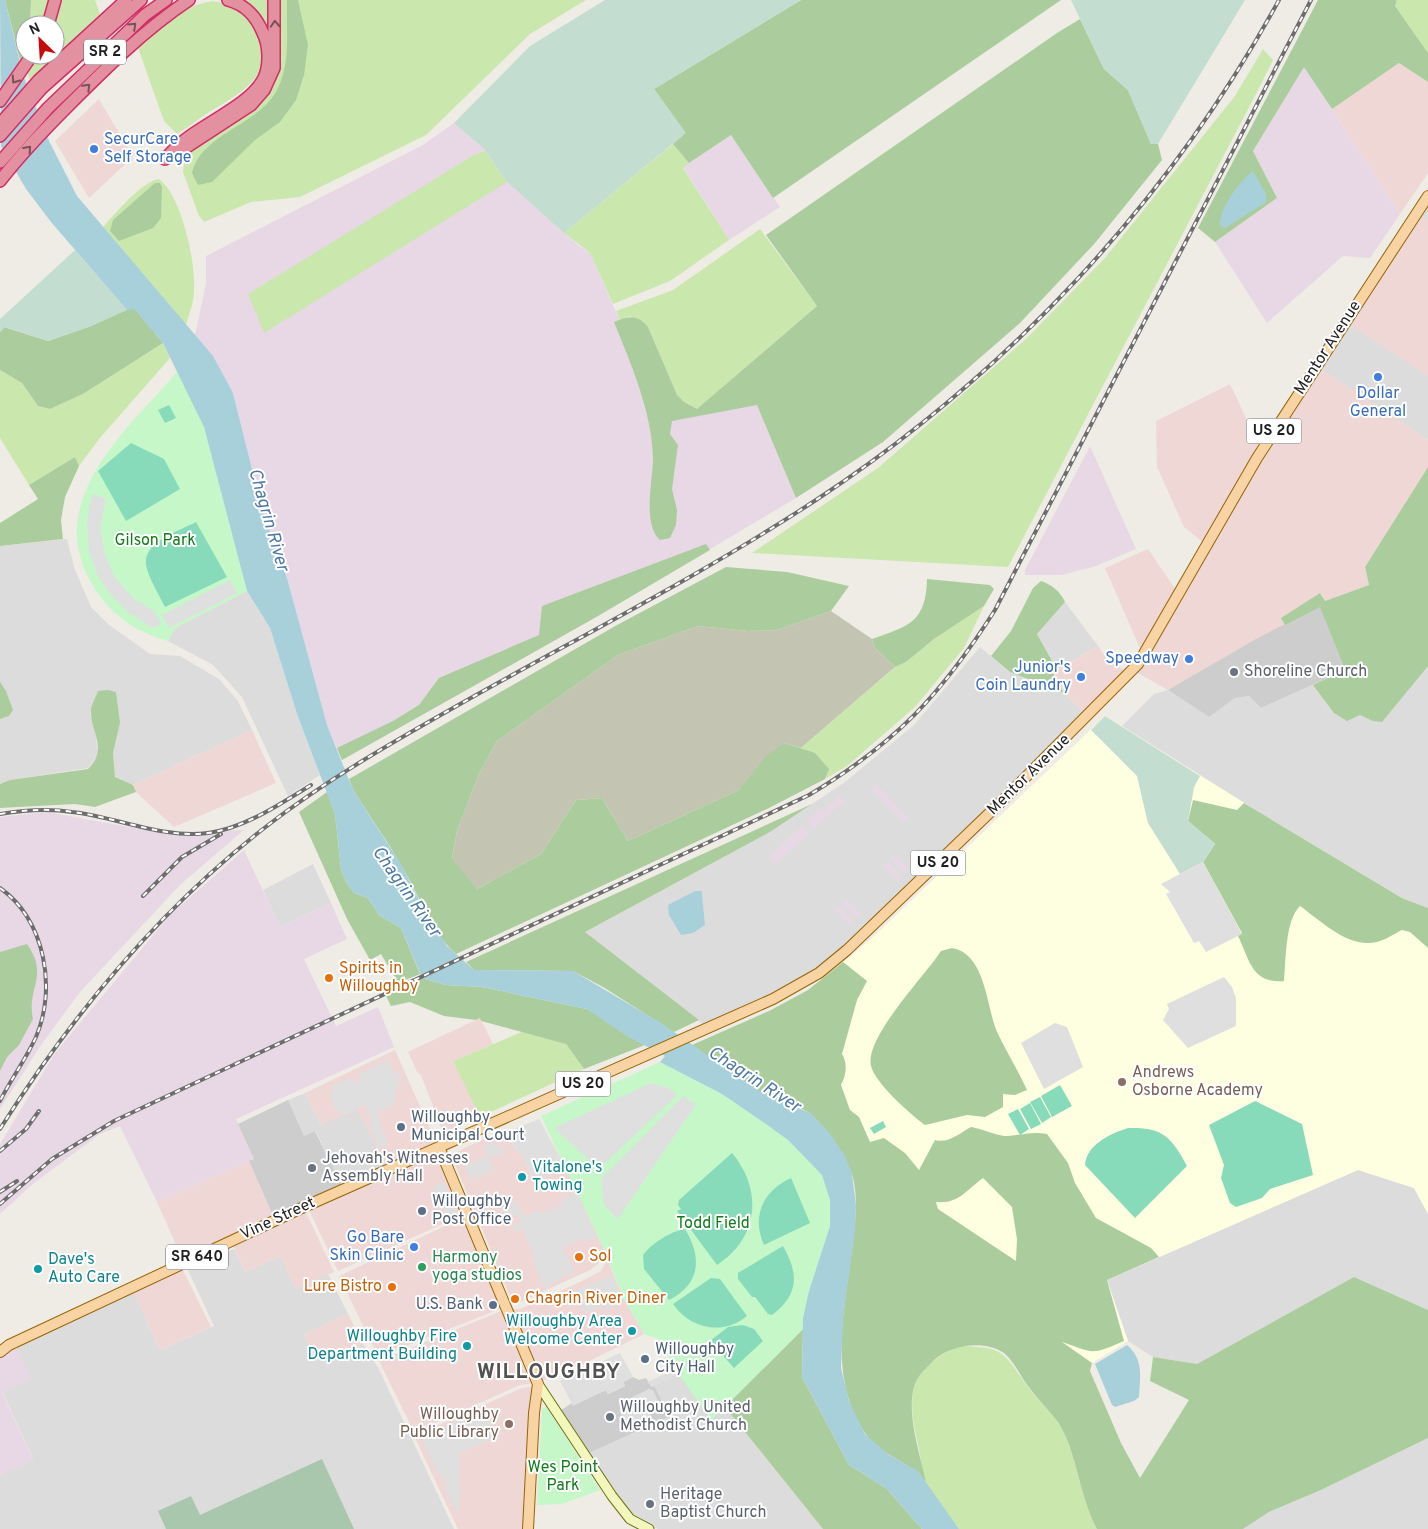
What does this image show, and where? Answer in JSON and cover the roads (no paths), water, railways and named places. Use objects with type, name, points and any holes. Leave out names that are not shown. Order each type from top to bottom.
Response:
[{"type":"highway","points":[[51,15],[55,0]]},
{"type":"highway","points":[[0,124],[126,0]]},
{"type":"highway","name":"SR 2","points":[[0,136],[40,84],[141,0]]},
{"type":"highway","name":"SR 2","points":[[0,162],[48,108],[145,14],[166,0]]},
{"type":"highway","points":[[2,179],[52,122],[100,74],[165,16],[188,0]]},
{"type":"highway","points":[[228,0],[238,3],[257,18],[266,38],[268,57],[264,78],[247,97],[184,140],[166,159],[184,150],[251,105],[264,90],[274,68],[274,0]]},
{"type":"highway","points":[[0,102],[25,65]]},
{"type":"main road","name":"Mentor Avenue","points":[[439,1147],[722,1022],[798,986],[819,973],[847,950],[1004,799],[1131,673],[1156,635],[1262,450],[1428,196]]},
{"type":"main road","name":"Vine Street","points":[[0,1352],[4,1344],[439,1147]]},
{"type":"main road","points":[[439,1147],[538,1384],[624,1512],[630,1519],[649,1529]]},
{"type":"main road","points":[[528,1529],[538,1384]]},
{"type":"main road","points":[[535,1407],[542,1402],[550,1402]]},
{"type":"water","name":"Chagrin River","points":[[0,0],[5,0],[15,42],[15,65],[21,65],[50,143],[77,196],[213,356],[233,393],[262,509],[287,578],[327,725],[353,790],[402,866],[422,906],[447,946],[474,970],[573,971],[661,1023],[756,1089],[812,1114],[831,1135],[845,1156],[852,1173],[856,1206],[855,1230],[843,1318],[841,1368],[849,1401],[865,1434],[889,1455],[918,1471],[959,1529],[922,1529],[886,1488],[849,1465],[802,1377],[803,1318],[809,1291],[830,1226],[830,1200],[822,1175],[788,1140],[766,1124],[722,1094],[660,1062],[665,1056],[625,1035],[587,1009],[482,987],[446,985],[422,978],[401,928],[379,915],[368,898],[354,893],[346,882],[341,869],[335,814],[298,717],[270,628],[247,591],[204,427],[163,343],[134,309],[127,310],[51,222],[26,189],[1,146]]},
{"type":"water","points":[[1253,171],[1266,194],[1266,202],[1225,228],[1220,225],[1223,211],[1242,181]]},
{"type":"water","points":[[695,891],[702,891],[705,925],[693,933],[681,935],[669,915],[668,905]]},
{"type":"water","points":[[1127,1345],[1139,1362],[1139,1397],[1134,1401],[1115,1407],[1112,1405],[1095,1364]]},
{"type":"railway","points":[[0,1129],[56,1046],[118,968],[187,895],[263,829],[312,793],[389,745],[688,578],[774,527],[887,451],[954,397],[1018,339],[1078,278],[1135,213],[1187,145],[1235,74],[1279,0]]},
{"type":"railway","points":[[0,1204],[52,1159],[114,1121],[809,795],[840,776],[892,736],[935,692],[975,640],[995,610],[1311,0]]},
{"type":"railway","points":[[0,814],[18,811],[54,810],[89,815],[174,833],[208,833],[249,821],[311,785]]},
{"type":"railway","points":[[143,896],[182,857],[221,834]]},
{"type":"railway","points":[[0,888],[28,918],[37,936],[43,956],[46,977],[46,998],[36,1037],[0,1101]]},
{"type":"railway","points":[[0,1151],[26,1129],[39,1111]]},
{"type":"railway","points":[[0,1192],[17,1181]]},
{"type":"place","name":"SecurCare Self Storage","points":[[94,149]]},
{"type":"place","name":"Dollar General","points":[[1378,377]]},
{"type":"place","name":"Speedway","points":[[1189,659]]},
{"type":"place","name":"Shoreline Church","points":[[1234,672]]},
{"type":"place","name":"Junior's Coin Laundry","points":[[1081,677]]},
{"type":"place","name":"Spirits in Willoughby","points":[[329,978]]},
{"type":"place","name":"Andrews Osborne Academy","points":[[1122,1082]]},
{"type":"place","name":"Willoughby Municipal Court","points":[[401,1127]]},
{"type":"place","name":"Jehovah's Witnesses Assembly Hall","points":[[312,1168]]},
{"type":"place","name":"Vitalone's Towing","points":[[522,1177]]},
{"type":"place","name":"Willoughby Post Office","points":[[422,1211]]},
{"type":"place","name":"Go Bare Skin Clinic","points":[[414,1247]]},
{"type":"place","name":"Sol","points":[[579,1257]]},
{"type":"place","name":"Harmony yoga studios","points":[[422,1267]]},
{"type":"place","name":"Dave's Auto Care","points":[[38,1269]]},
{"type":"place","name":"Lure Bistro","points":[[392,1287]]},
{"type":"place","name":"Chagrin River Diner","points":[[515,1299]]},
{"type":"place","name":"U.S. Bank","points":[[493,1305]]},
{"type":"place","name":"Willoughby Area Welcome Center","points":[[632,1331]]},
{"type":"place","name":"Willoughby Fire Department Building","points":[[467,1346]]},
{"type":"place","name":"Willoughby City Hall","points":[[645,1359]]},
{"type":"place","name":"Willoughby United Methodist Church","points":[[610,1417]]},
{"type":"place","name":"Willoughby Public Library","points":[[509,1424]]},
{"type":"place","name":"Heritage Baptist Church","points":[[650,1504]]},
{"type":"district","name":"WILLOUGHBY","points":[[549,1372]]},
{"type":"park label","name":"Gilson Park","points":[[155,541]]},
{"type":"park label","name":"Todd Field","points":[[713,1224]]},
{"type":"park label","name":"Wes Point Park","points":[[563,1477]]}]
